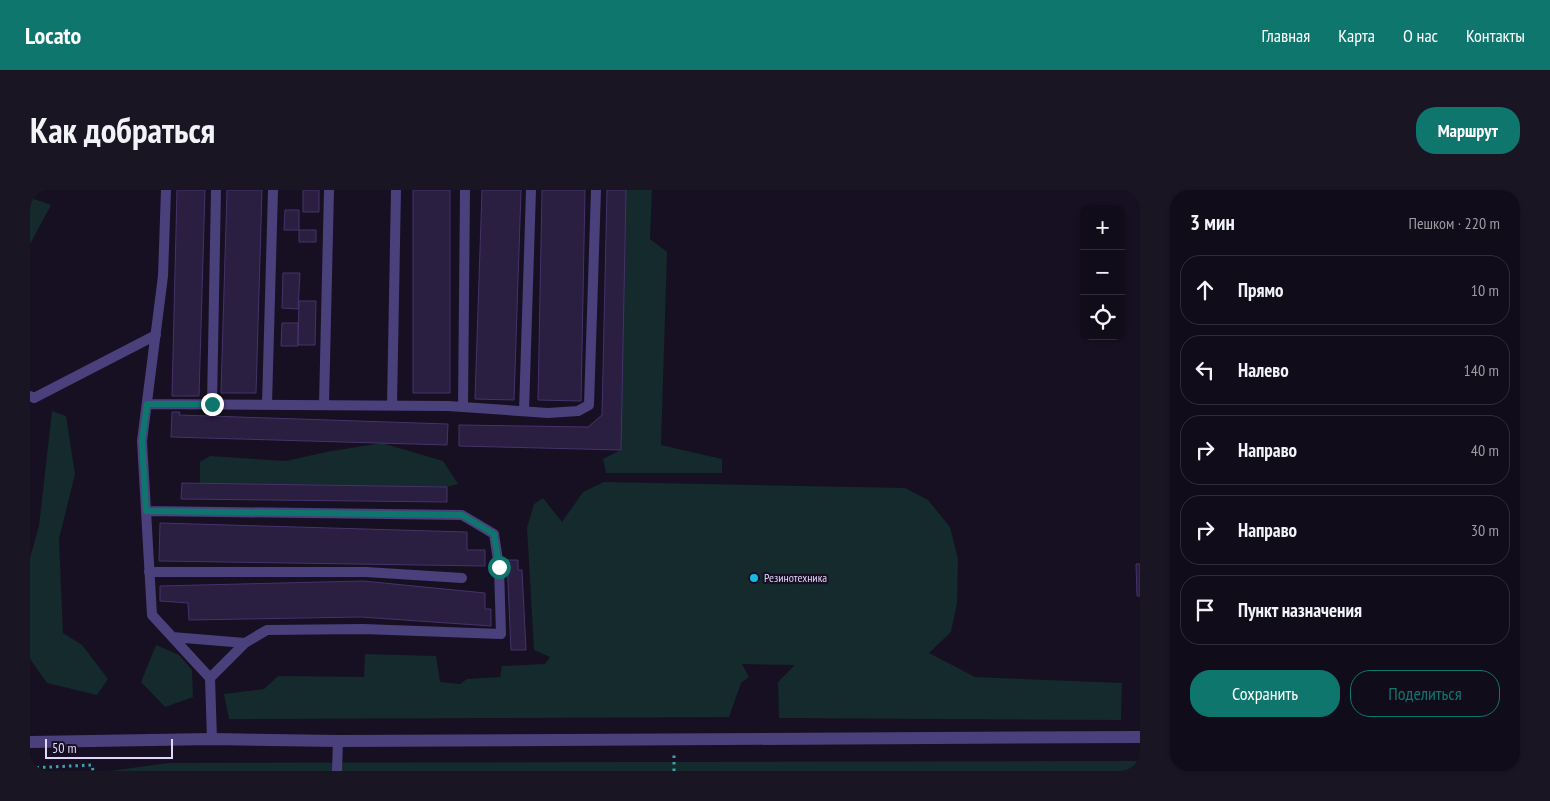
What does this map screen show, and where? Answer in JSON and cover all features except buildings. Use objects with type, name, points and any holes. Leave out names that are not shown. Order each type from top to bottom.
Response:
[{"type":"street","points":[[30,742],[212,739],[338,741],[1140,737]]},
{"type":"lane","points":[[166,190],[163,276],[142,441],[152,616],[210,678],[212,739]]},
{"type":"lane","points":[[212,404],[216,190]]},
{"type":"lane","points":[[267,404],[273,190]]},
{"type":"lane","points":[[324,404],[329,190]]},
{"type":"lane","points":[[392,405],[396,190]]},
{"type":"lane","points":[[463,407],[465,190]]},
{"type":"lane","points":[[524,412],[531,190]]},
{"type":"lane","points":[[147,404],[392,405],[463,407],[548,413],[578,411],[589,406],[596,190]]},
{"type":"lane","points":[[31,398],[156,335]]},
{"type":"lane","points":[[146,511],[462,515],[494,534],[499,567],[501,634],[363,629],[267,630],[245,644],[210,678]]},
{"type":"lane","points":[[149,572],[366,572],[462,578]]},
{"type":"lane","points":[[172,637],[245,644]]},
{"type":"lane","points":[[337,771],[338,741]]},
{"type":"path","points":[[30,768],[92,765],[93,771]]},
{"type":"green space","points":[[30,190],[35,190],[34,199],[51,205],[30,244]]},
{"type":"green space","points":[[626,190],[652,190],[650,239],[667,252],[661,445],[722,459],[722,473],[606,473],[603,459],[621,450]]},
{"type":"green space","points":[[52,411],[66,416],[75,474],[59,539],[63,633],[82,645],[108,679],[97,695],[47,683],[30,659],[30,558],[39,526]]},
{"type":"green space","points":[[382,443],[443,461],[458,484],[447,487],[200,483],[200,462],[210,456],[286,461]]},
{"type":"green space","points":[[604,482],[905,488],[928,500],[950,527],[958,559],[957,603],[951,632],[929,653],[975,677],[1122,683],[1121,720],[779,718],[778,682],[795,665],[742,664],[749,677],[741,683],[729,717],[229,719],[224,694],[264,689],[278,676],[364,677],[365,654],[436,656],[440,682],[460,684],[467,679],[500,677],[502,666],[545,664],[550,657],[534,650],[527,528],[534,504],[543,498],[562,522],[583,492]]},
{"type":"green space","points":[[156,645],[179,655],[192,670],[193,697],[165,707],[141,682]]},
{"type":"green space","points":[[1136,761],[1140,771],[110,771],[168,763]]},
{"type":"place","name":"Резинотехника","points":[[754,578]]},
{"type":"route","points":[[212,404],[147,404],[142,441],[146,511],[462,515],[494,534],[499,567]]}]
